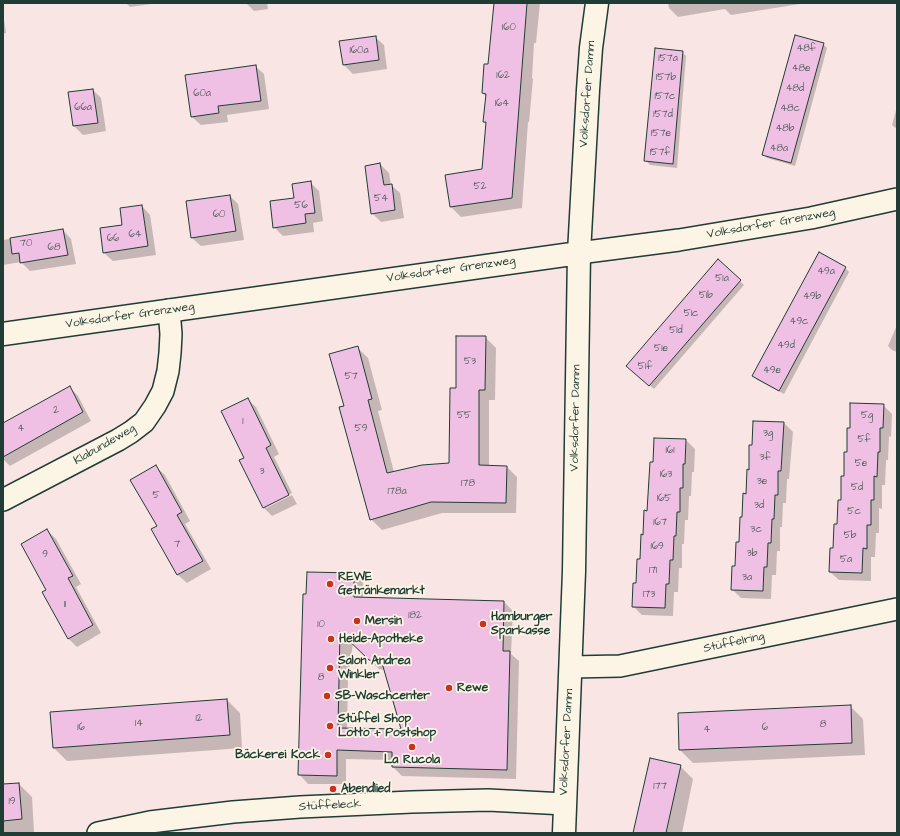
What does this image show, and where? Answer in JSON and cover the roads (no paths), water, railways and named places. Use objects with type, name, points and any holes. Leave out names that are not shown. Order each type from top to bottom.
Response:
[{"type":"main road","name":"Volksdorfer Damm","points":[[564,833],[574,571],[579,252],[591,48],[597,3]]},
{"type":"main road","name":"Volksdorfer Grenzweg","points":[[3,334],[579,252]]},
{"type":"street","name":"Volksdorfer Grenzweg","points":[[579,252],[679,240],[811,218],[897,199]]},
{"type":"street","name":"Klabundeweg","points":[[3,500],[118,440],[144,422],[163,392],[168,371],[171,341],[169,310]]},
{"type":"street","name":"Stüffelring","points":[[571,667],[620,666],[897,609]]},
{"type":"street","name":"Stüffeleck","points":[[98,833],[150,822],[233,812],[300,807],[488,800],[565,804]]},
{"type":"place","name":"REWE Getränkemarkt","points":[[330,584]]},
{"type":"place","name":"Mersin","points":[[357,621]]},
{"type":"place","name":"Hamburger Sparkasse","points":[[483,624]]},
{"type":"place","name":"Heide-Apotheke","points":[[331,639]]},
{"type":"place","name":"Salon Andrea Winkler","points":[[330,668]]},
{"type":"place","name":"Rewe","points":[[449,688]]},
{"type":"place","name":"SB-Waschcenter","points":[[327,696]]},
{"type":"place","name":"Stüffel Shop Lotto + Postshop","points":[[330,726]]},
{"type":"place","name":"La Rucola","points":[[412,747]]},
{"type":"place","name":"Bäckerei Kock","points":[[328,755]]},
{"type":"place","name":"Abendlied","points":[[333,789]]}]
